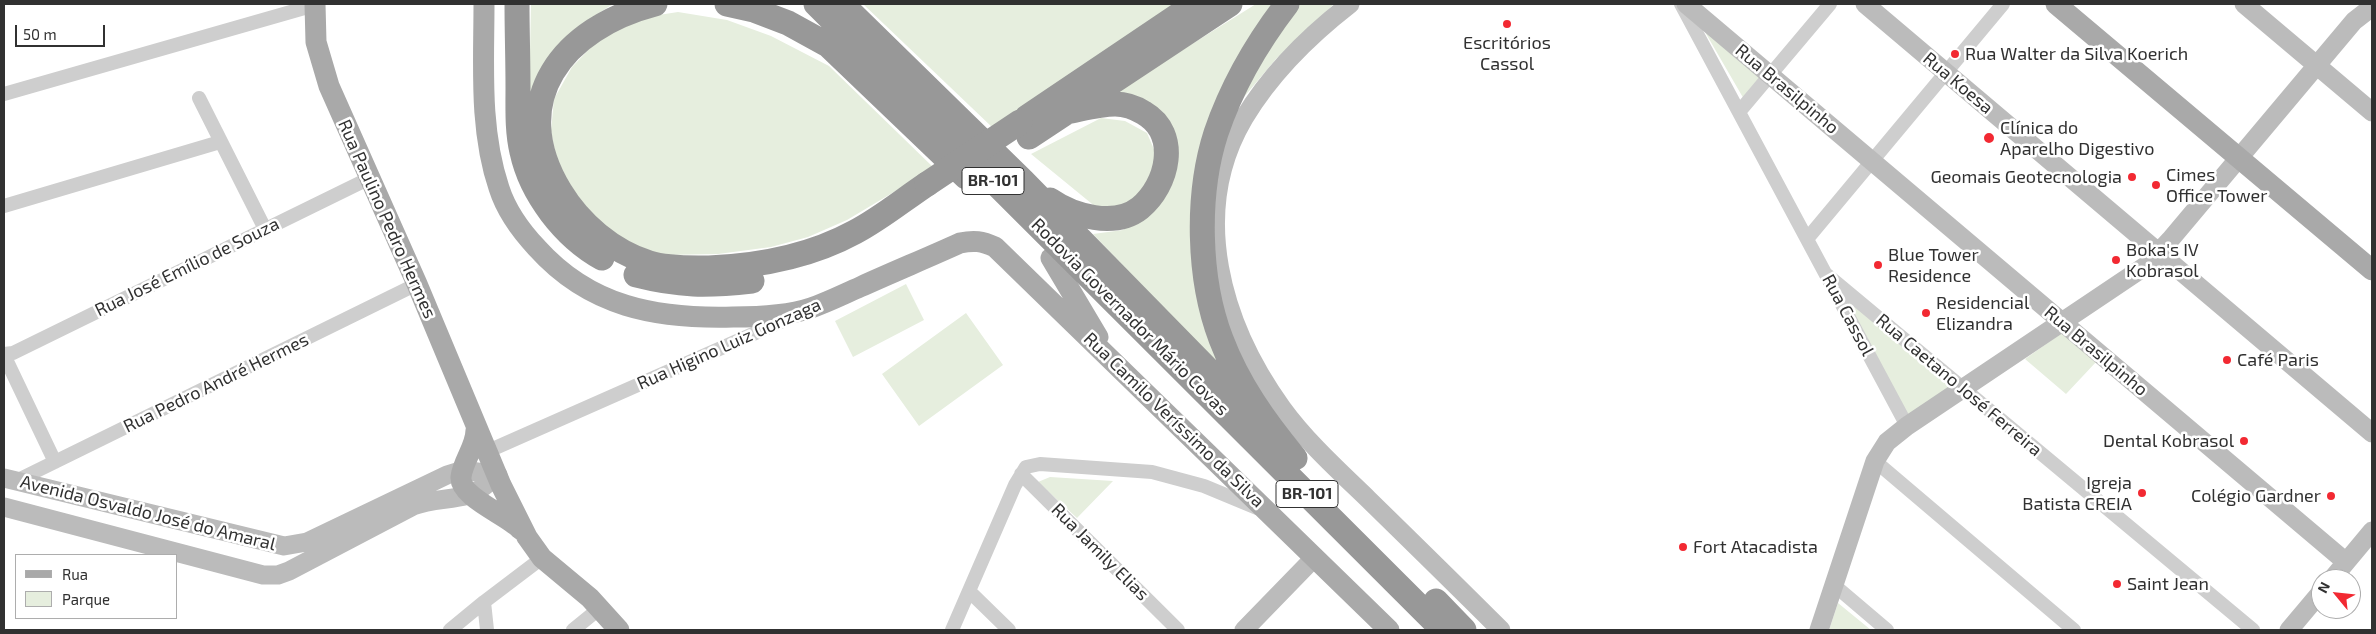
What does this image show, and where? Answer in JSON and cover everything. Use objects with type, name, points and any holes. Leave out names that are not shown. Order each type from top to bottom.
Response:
[{"type":"highway","points":[[517,4],[518,122],[522,151],[529,175],[550,211],[570,233],[598,256],[630,273],[669,283],[715,285],[769,279],[821,264],[872,241],[932,191]]},
{"type":"highway","points":[[655,4],[637,8],[606,22],[578,42],[557,65],[546,86],[538,114],[540,142],[555,182],[567,202],[596,233],[622,251],[651,264],[695,268],[736,267],[783,259],[819,248],[855,232],[932,191],[1025,129],[1195,4]]},
{"type":"highway","points":[[727,4],[754,10],[788,23],[828,45],[1050,258],[1170,358]]},
{"type":"highway","name":"Rodovia Governador Mário Covas","points":[[816,4],[1443,630]]},
{"type":"highway","name":"Rodovia Governador Mário Covas","points":[[842,4],[1023,181],[1464,630]]},
{"type":"highway","points":[[1025,129],[1066,112],[1230,4]]},
{"type":"highway","points":[[1287,4],[1264,34],[1241,76],[1232,93],[1216,135],[1208,173],[1202,231],[1206,288],[1221,339],[1251,400],[1295,458]]},
{"type":"highway","points":[[1023,181],[1056,204],[1078,214],[1099,218],[1118,217],[1139,209],[1155,192],[1164,173],[1167,151],[1163,134],[1153,118],[1134,107],[1116,104],[1066,112]]},
{"type":"main road","name":"Rua Paulino Pedro Hermes","points":[[315,4],[316,42],[323,71],[417,284],[476,430],[498,475],[500,485],[527,537]]},
{"type":"main road","points":[[484,4],[484,95],[487,131],[494,171],[499,189],[515,222],[544,256],[580,286],[602,297],[656,314],[684,318],[744,317],[810,308]]},
{"type":"main road","points":[[2056,4],[2372,270]]},
{"type":"main road","name":"Rua Higino Luiz Gonzaga","points":[[810,308],[960,243],[974,240]]},
{"type":"main road","name":"Rua Camilo Veríssimo da Silva","points":[[974,240],[995,247],[1389,630]]},
{"type":"main road","points":[[1050,258],[1114,362]]},
{"type":"main road","points":[[476,430],[476,439],[463,470],[462,485],[469,495],[514,523],[542,558],[600,608],[619,630]]},
{"type":"street","points":[[4,94],[315,4]]},
{"type":"street","points":[[1350,4],[1294,55],[1258,98],[1244,119],[1227,157],[1218,202],[1217,252],[1220,279],[1236,331],[1252,361],[1282,408],[1309,440],[1502,630]]},
{"type":"street","name":"Rua Cassol","points":[[1681,4],[1908,426]]},
{"type":"street","name":"Rua Brasilpinho","points":[[1686,4],[2346,562]]},
{"type":"street","points":[[1739,112],[1830,4]]},
{"type":"street","name":"Rua Koesa","points":[[1865,4],[2372,433]]},
{"type":"street","points":[[1807,238],[2003,4]]},
{"type":"street","points":[[2244,4],[2372,112]]},
{"type":"street","points":[[1819,630],[1875,461],[1887,442],[2147,265],[2354,21],[2372,7]]},
{"type":"street","points":[[199,98],[265,229]]},
{"type":"street","points":[[1216,135],[1258,98]]},
{"type":"street","points":[[4,206],[220,142]]},
{"type":"street","name":"Rua José Emílio de Souza","points":[[4,355],[13,353],[370,178]]},
{"type":"street","name":"Rua Caetano José Ferreira","points":[[1826,275],[2253,630]]},
{"type":"street","name":"Rua Pedro André Hermes","points":[[10,480],[55,462],[417,284]]},
{"type":"street","name":"Rua Higino Luiz Gonzaga","points":[[486,452],[810,308]]},
{"type":"street","points":[[4,355],[55,462]]},
{"type":"street","points":[[1875,461],[2074,630]]},
{"type":"street","points":[[952,630],[1021,474],[1026,467],[1040,464],[1152,472],[1204,486],[1269,513]]},
{"type":"street","name":"Avenida Osvaldo José do Amaral","points":[[10,480],[284,546],[307,542],[432,480],[463,470],[498,475]]},
{"type":"street","name":"Rua Jamily Elias","points":[[1021,474],[1178,630]]},
{"type":"street","name":"Avenida Osvaldo José do Amaral","points":[[4,508],[263,574],[278,575],[413,506],[427,501],[469,495],[498,475]]},
{"type":"street","points":[[2340,569],[2372,531]]},
{"type":"street","points":[[1244,630],[1315,557]]},
{"type":"street","points":[[450,630],[542,558]]},
{"type":"street","points":[[1834,585],[1887,630]]},
{"type":"street","points":[[969,591],[1009,630]]},
{"type":"street","points":[[484,602],[487,630]]},
{"type":"street","points":[[2289,630],[2311,604]]},
{"type":"street","points":[[573,630],[600,608]]},
{"type":"green space","points":[[531,4],[613,4],[580,25],[529,97]]},
{"type":"green space","points":[[863,4],[1177,4],[993,128]]},
{"type":"green space","points":[[1256,4],[1277,4],[1210,124],[1226,374],[1093,234],[1123,230],[1146,215],[1166,130],[1099,102]]},
{"type":"green space","points":[[1296,4],[1334,4],[1276,59],[1233,110]]},
{"type":"green space","points":[[678,12],[727,20],[771,36],[829,66],[934,168],[847,220],[808,237],[771,247],[718,254],[664,255],[635,248],[607,233],[559,173],[551,131],[554,99],[572,67],[599,39],[633,19]]},
{"type":"green space","points":[[1705,32],[1766,76],[1745,101]]},
{"type":"green space","points":[[1101,118],[1125,121],[1147,133],[1156,154],[1153,177],[1123,210],[1097,208],[1031,154]]},
{"type":"green space","points":[[906,284],[924,320],[853,357],[835,321]]},
{"type":"green space","points":[[1838,290],[1956,389],[1910,421]]},
{"type":"green space","points":[[966,313],[1003,365],[919,426],[882,374]]},
{"type":"green space","points":[[2063,332],[2097,361],[2066,394],[2025,359]]},
{"type":"green space","points":[[1050,477],[1113,481],[1077,518],[1038,482]]},
{"type":"green space","points":[[1838,603],[1871,630],[1829,630]]},
{"type":"place","name":"Escritórios Cassol","points":[[1507,24]]},
{"type":"place","name":"Rua Walter da Silva Koerich","points":[[1955,54]]},
{"type":"place","name":"Clínica do Aparelho Digestivo","points":[[1989,138]]},
{"type":"place","name":"Geomais Geotecnologia","points":[[2132,177]]},
{"type":"place","name":"Cimes Office Tower","points":[[2156,185]]},
{"type":"place","name":"Boka's IV Kobrasol","points":[[2116,260]]},
{"type":"place","name":"Blue Tower Residence","points":[[1878,265]]},
{"type":"place","name":"Residencial Elizandra","points":[[1926,313]]},
{"type":"place","name":"Café Paris","points":[[2227,360]]},
{"type":"place","name":"Dental Kobrasol","points":[[2244,441]]},
{"type":"place","name":"Igreja Batista CREIA","points":[[2142,493]]},
{"type":"place","name":"Colégio Gardner","points":[[2331,496]]},
{"type":"place","name":"Fort Atacadista","points":[[1683,547]]},
{"type":"place","name":"Saint Jean","points":[[2117,584]]}]
